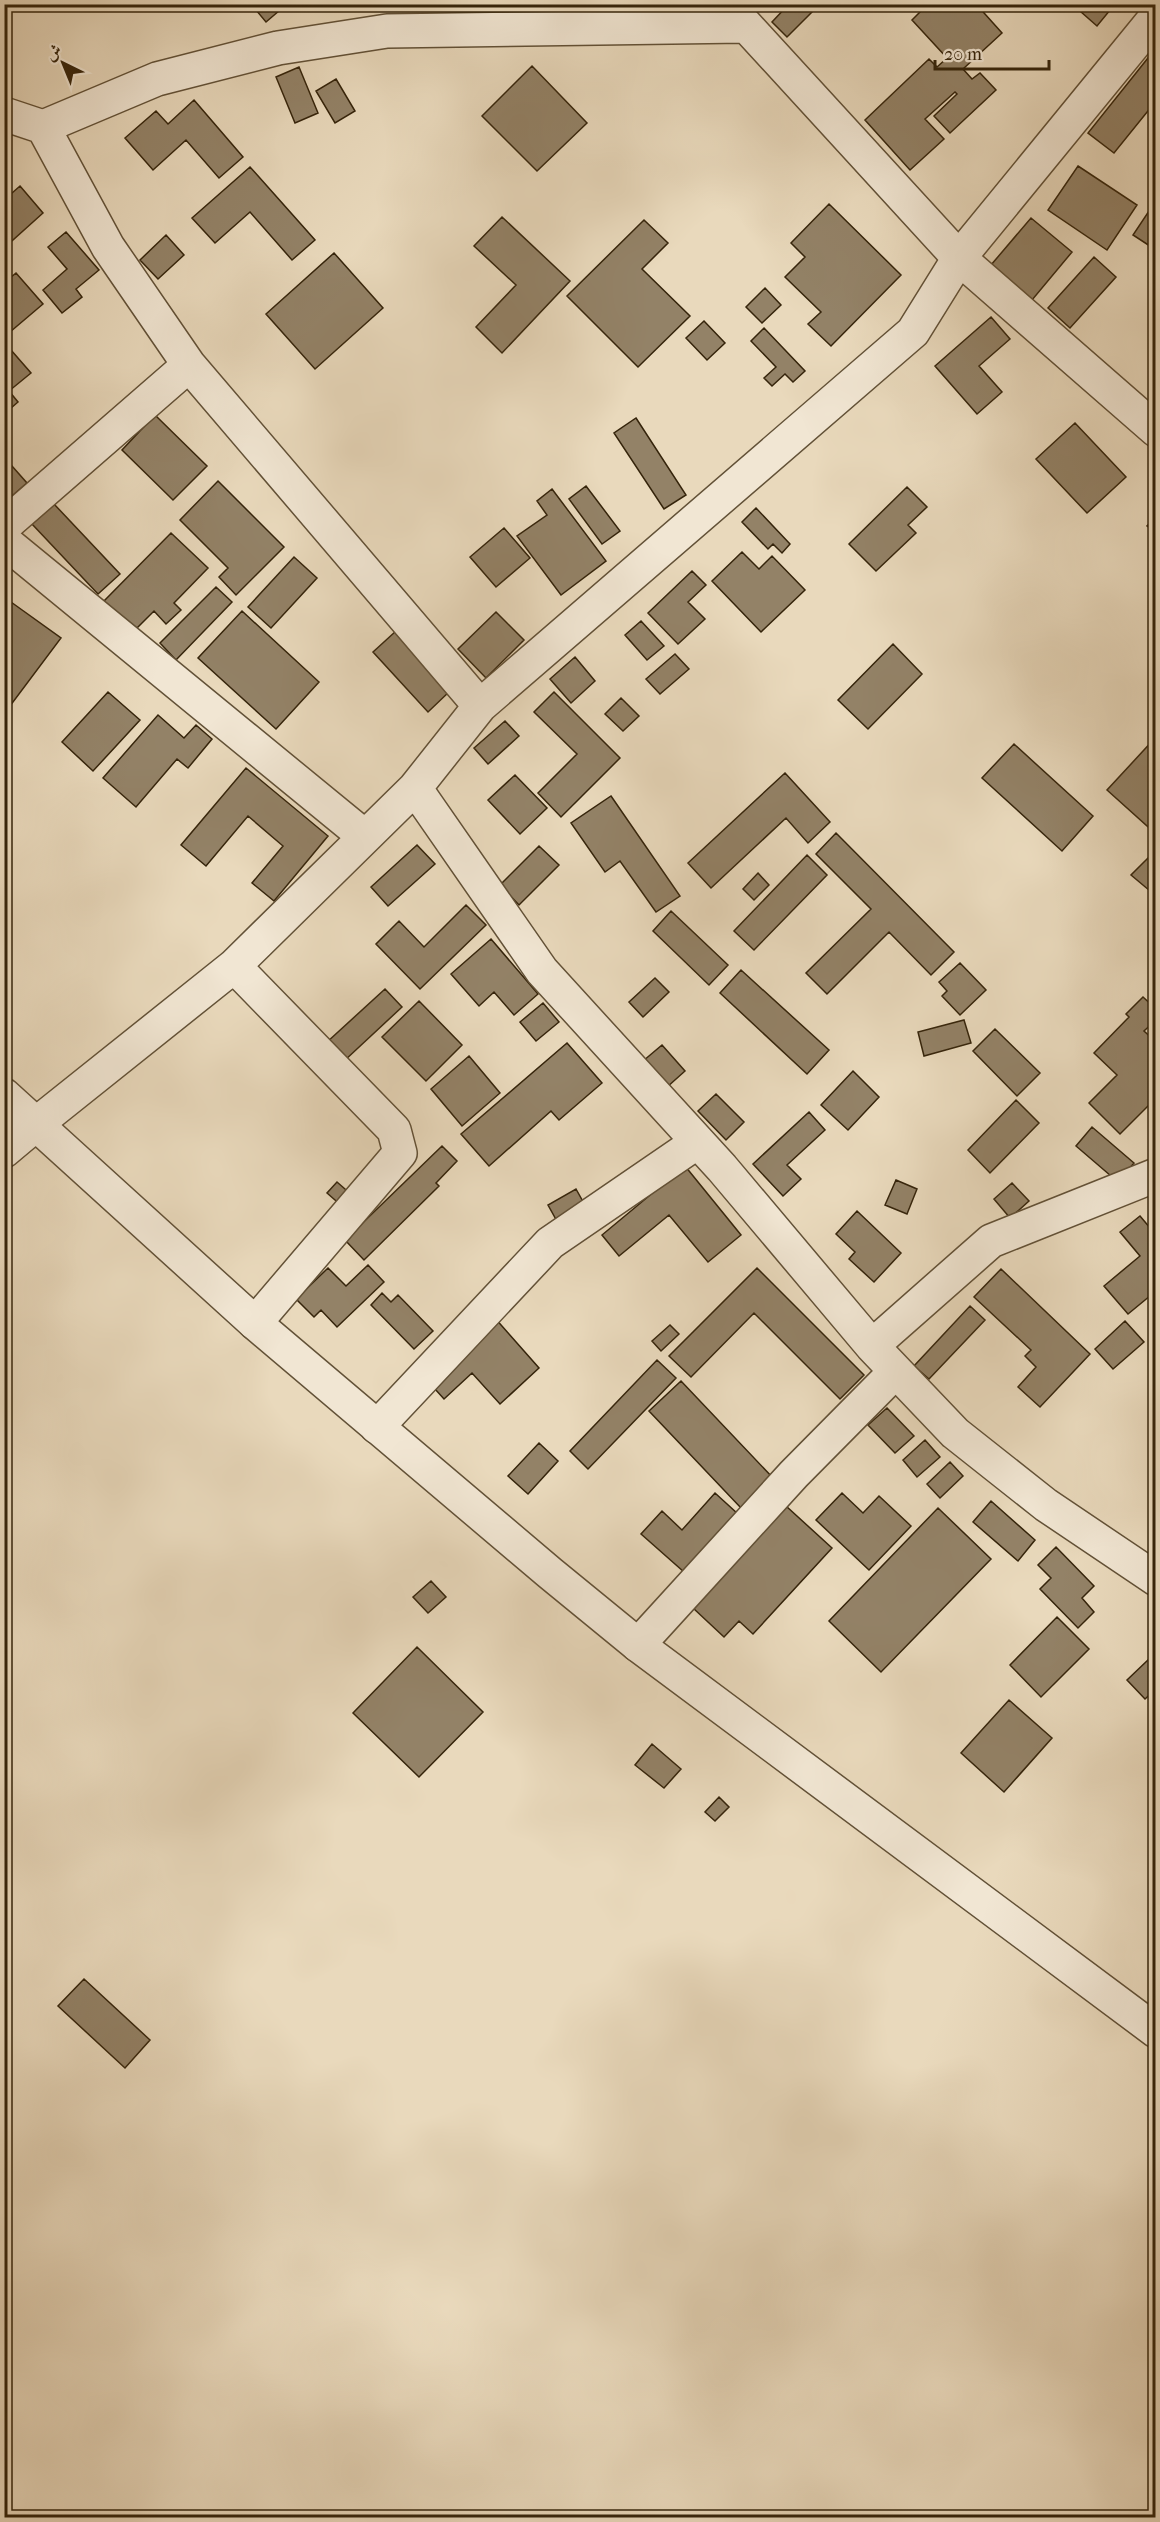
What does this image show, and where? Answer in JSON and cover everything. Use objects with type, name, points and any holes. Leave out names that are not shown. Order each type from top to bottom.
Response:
[{"type":"street","points":[[4,114],[43,127],[157,79],[278,48],[387,30],[736,15],[959,258],[1155,430]]},
{"type":"street","points":[[4,1151],[234,966],[415,788],[480,706],[913,332],[959,258],[1155,17]]},
{"type":"street","points":[[43,127],[108,247],[189,365],[480,706]]},
{"type":"street","points":[[4,526],[189,365]]},
{"type":"street","points":[[4,541],[364,836]]},
{"type":"street","points":[[415,788],[542,971],[696,1143],[722,1168],[872,1346],[955,1433],[1047,1505],[1155,1579]]},
{"type":"street","points":[[234,966],[394,1130],[400,1153],[255,1323]]},
{"type":"street","points":[[4,1095],[255,1323],[639,1645],[1155,2031]]},
{"type":"street","points":[[377,1427],[550,1243],[696,1143]]},
{"type":"street","points":[[872,1346],[991,1241],[1155,1175]]},
{"type":"street","points":[[639,1645],[794,1474],[896,1371]]},
{"type":"building","points":[[251,4],[287,4],[266,22]]},
{"type":"building","points":[[789,4],[810,4],[815,9],[787,37],[772,22]]},
{"type":"building","points":[[928,4],[976,4],[1002,33],[963,69],[972,79],[980,73],[996,90],[950,133],[934,116],[957,94],[955,92],[925,119],[944,139],[910,170],[865,120],[929,59],[937,67],[947,58],[912,20]]},
{"type":"building","points":[[1072,4],[1115,4],[1097,26]]},
{"type":"building","points":[[1156,48],[1156,101],[1114,153],[1088,133]]},
{"type":"building","points":[[532,66],[587,123],[537,171],[482,116]]},
{"type":"building","points":[[299,67],[318,113],[295,123],[276,77]]},
{"type":"building","points":[[336,79],[355,111],[335,123],[316,91]]},
{"type":"building","points":[[194,100],[243,157],[219,178],[186,140],[153,170],[125,138],[156,111],[168,124]]},
{"type":"building","points":[[1078,166],[1137,205],[1107,250],[1048,210]]},
{"type":"building","points":[[250,167],[315,240],[292,260],[250,212],[215,243],[192,218]]},
{"type":"building","points":[[20,186],[43,213],[4,248],[4,200]]},
{"type":"building","points":[[829,204],[901,275],[831,346],[808,324],[821,312],[785,277],[805,257],[791,243]]},
{"type":"building","points":[[1151,208],[1156,211],[1156,250],[1133,235]]},
{"type":"building","points":[[502,217],[570,281],[502,353],[476,327],[516,285],[474,246]]},
{"type":"building","points":[[1031,218],[1072,252],[1032,300],[991,265]]},
{"type":"building","points":[[644,220],[668,243],[642,269],[690,316],[638,367],[567,296]]},
{"type":"building","points":[[66,232],[99,270],[76,289],[82,297],[62,313],[43,290],[67,269],[48,247]]},
{"type":"building","points":[[166,235],[184,255],[158,279],[140,260]]},
{"type":"building","points":[[334,253],[383,308],[315,369],[266,314]]},
{"type":"building","points":[[1094,257],[1116,277],[1070,328],[1048,308]]},
{"type":"building","points":[[16,273],[43,304],[10,332],[4,325],[4,283]]},
{"type":"building","points":[[765,288],[781,305],[762,323],[746,307]]},
{"type":"building","points":[[991,317],[1010,339],[979,366],[1002,392],[977,414],[935,366]]},
{"type":"building","points":[[704,321],[725,343],[707,360],[686,338]]},
{"type":"building","points":[[764,328],[805,371],[793,382],[785,374],[772,386],[764,378],[776,367],[751,341]]},
{"type":"building","points":[[4,342],[31,373],[9,391],[18,402],[4,414]]},
{"type":"building","points":[[155,415],[207,466],[173,500],[122,450]]},
{"type":"building","points":[[636,418],[686,495],[664,509],[614,433]]},
{"type":"building","points":[[1075,423],[1126,477],[1087,513],[1036,459]]},
{"type":"building","points":[[4,457],[27,483],[4,503]]},
{"type":"building","points":[[218,481],[284,547],[236,595],[219,577],[228,568],[180,520]]},
{"type":"building","points":[[586,486],[620,531],[602,544],[569,499]]},
{"type":"building","points":[[907,487],[927,507],[908,525],[916,533],[876,571],[849,544]]},
{"type":"building","points":[[552,489],[606,561],[561,595],[517,536],[547,515],[537,501]]},
{"type":"building","points":[[54,504],[120,574],[98,594],[32,524]]},
{"type":"building","points":[[756,508],[790,544],[782,553],[773,544],[768,549],[742,522]]},
{"type":"building","points":[[1156,517],[1156,533],[1147,526]]},
{"type":"building","points":[[504,528],[530,558],[496,587],[470,557]]},
{"type":"building","points":[[171,533],[208,568],[174,603],[181,610],[166,624],[154,611],[133,632],[103,602]]},
{"type":"building","points":[[742,552],[759,569],[772,556],[805,590],[761,632],[712,581]]},
{"type":"building","points":[[294,557],[317,578],[271,628],[248,607]]},
{"type":"building","points":[[692,571],[706,585],[688,602],[705,619],[678,644],[648,613]]},
{"type":"building","points":[[216,587],[232,602],[176,660],[160,643]]},
{"type":"building","points":[[4,597],[61,638],[4,714]]},
{"type":"building","points":[[242,611],[319,682],[276,729],[198,658]]},
{"type":"building","points":[[496,612],[524,640],[486,678],[458,649]]},
{"type":"building","points":[[641,621],[664,646],[647,660],[625,635]]},
{"type":"building","points":[[396,631],[451,690],[428,712],[373,652]]},
{"type":"building","points":[[893,644],[922,674],[868,729],[838,700]]},
{"type":"building","points":[[675,654],[689,669],[660,694],[646,679]]},
{"type":"building","points":[[575,657],[595,681],[571,703],[550,679]]},
{"type":"building","points":[[108,692],[140,720],[93,771],[62,742]]},
{"type":"building","points":[[554,692],[620,758],[561,817],[538,793],[577,754],[534,712]]},
{"type":"building","points":[[621,698],[639,716],[623,731],[605,714]]},
{"type":"building","points":[[158,715],[184,738],[196,725],[212,739],[188,768],[177,759],[136,807],[103,778]]},
{"type":"building","points":[[505,721],[519,736],[488,764],[474,748]]},
{"type":"building","points":[[1156,737],[1156,834],[1107,790]]},
{"type":"building","points":[[1014,744],[1093,816],[1062,851],[982,778]]},
{"type":"building","points":[[246,768],[328,836],[274,901],[252,883],[283,846],[248,816],[206,866],[181,845]]},
{"type":"building","points":[[785,773],[830,822],[808,843],[786,818],[711,888],[688,863]]},
{"type":"building","points":[[515,775],[547,808],[520,834],[488,800]]},
{"type":"building","points":[[611,796],[680,896],[656,912],[620,861],[605,872],[571,823]]},
{"type":"building","points":[[836,833],[954,952],[931,975],[889,932],[827,994],[806,973],[871,909],[816,854]]},
{"type":"building","points":[[417,845],[435,864],[388,906],[371,887]]},
{"type":"building","points":[[539,846],[559,865],[519,905],[500,885]]},
{"type":"building","points":[[807,855],[827,875],[754,950],[734,931]]},
{"type":"building","points":[[1151,855],[1156,860],[1156,896],[1131,875]]},
{"type":"building","points":[[758,873],[769,885],[754,900],[743,889]]},
{"type":"building","points":[[466,905],[486,925],[420,989],[376,944],[399,921],[424,947]]},
{"type":"building","points":[[671,911],[728,965],[709,985],[653,931]]},
{"type":"building","points":[[491,939],[538,994],[514,1015],[494,992],[479,1006],[451,974]]},
{"type":"building","points":[[960,963],[986,990],[960,1015],[942,996],[947,991],[939,982]]},
{"type":"building","points":[[741,970],[829,1050],[807,1074],[720,993]]},
{"type":"building","points":[[655,978],[669,992],[643,1017],[629,1002]]},
{"type":"building","points":[[385,989],[402,1007],[343,1062],[326,1043]]},
{"type":"building","points":[[1143,997],[1156,1009],[1156,1020],[1144,1031],[1156,1042],[1156,1098],[1120,1134],[1089,1103],[1117,1075],[1094,1053],[1129,1017],[1126,1014]]},
{"type":"building","points":[[419,1001],[462,1045],[426,1081],[382,1037]]},
{"type":"building","points":[[543,1003],[559,1022],[536,1041],[520,1022]]},
{"type":"building","points":[[964,1020],[971,1043],[924,1056],[918,1032]]},
{"type":"building","points":[[995,1029],[1040,1073],[1017,1096],[973,1051]]},
{"type":"building","points":[[567,1043],[602,1083],[559,1120],[551,1111],[489,1166],[461,1134]]},
{"type":"building","points":[[662,1045],[685,1071],[666,1088],[643,1061]]},
{"type":"building","points":[[469,1056],[500,1093],[462,1126],[431,1089]]},
{"type":"building","points":[[853,1071],[879,1097],[848,1130],[821,1105]]},
{"type":"building","points":[[716,1094],[744,1122],[726,1140],[698,1111]]},
{"type":"building","points":[[1016,1100],[1039,1123],[990,1173],[968,1150]]},
{"type":"building","points":[[809,1112],[825,1130],[787,1165],[801,1179],[783,1196],[753,1164]]},
{"type":"building","points":[[1092,1127],[1134,1163],[1118,1182],[1076,1146]]},
{"type":"building","points":[[442,1146],[457,1161],[436,1183],[439,1186],[364,1260],[345,1240]]},
{"type":"building","points":[[685,1166],[741,1235],[708,1262],[669,1215],[619,1256],[602,1235]]},
{"type":"building","points":[[896,1180],[917,1189],[907,1214],[885,1205]]},
{"type":"building","points":[[337,1182],[353,1196],[343,1207],[327,1193]]},
{"type":"building","points":[[1012,1183],[1029,1201],[1010,1218],[994,1199]]},
{"type":"building","points":[[576,1189],[586,1207],[558,1223],[548,1205]]},
{"type":"building","points":[[857,1211],[901,1253],[874,1282],[849,1259],[855,1252],[836,1234]]},
{"type":"building","points":[[1140,1216],[1156,1235],[1156,1291],[1128,1314],[1104,1286],[1140,1256],[1120,1232]]},
{"type":"building","points":[[368,1265],[384,1282],[337,1327],[321,1310],[314,1317],[296,1299],[328,1268],[346,1286]]},
{"type":"building","points":[[757,1268],[864,1375],[840,1399],[754,1313],[691,1377],[669,1356]]},
{"type":"building","points":[[1001,1269],[1090,1354],[1040,1407],[1018,1387],[1036,1367],[1025,1356],[1031,1350],[974,1297]]},
{"type":"building","points":[[382,1293],[391,1302],[398,1295],[433,1331],[414,1349],[371,1305]]},
{"type":"building","points":[[970,1306],[985,1320],[929,1379],[914,1366]]},
{"type":"building","points":[[494,1317],[539,1368],[500,1404],[472,1373],[444,1399],[426,1379]]},
{"type":"building","points":[[1125,1321],[1144,1342],[1113,1369],[1095,1349]]},
{"type":"building","points":[[670,1325],[679,1334],[661,1351],[652,1341]]},
{"type":"building","points":[[657,1360],[676,1378],[588,1469],[570,1451]]},
{"type":"building","points":[[681,1381],[773,1478],[741,1508],[649,1411]]},
{"type":"building","points":[[887,1408],[914,1436],[895,1453],[868,1425]]},
{"type":"building","points":[[925,1440],[940,1457],[917,1477],[903,1460]]},
{"type":"building","points":[[539,1443],[558,1461],[528,1494],[508,1476]]},
{"type":"building","points":[[950,1462],[963,1476],[940,1498],[927,1484]]},
{"type":"building","points":[[715,1493],[738,1514],[684,1572],[641,1534],[662,1511],[682,1530]]},
{"type":"building","points":[[842,1493],[863,1513],[879,1496],[911,1526],[869,1570],[816,1520]]},
{"type":"building","points":[[991,1501],[1035,1540],[1018,1561],[973,1522]]},
{"type":"building","points":[[786,1506],[832,1548],[753,1634],[739,1621],[724,1637],[693,1608]]},
{"type":"building","points":[[938,1508],[991,1559],[881,1672],[829,1621]]},
{"type":"building","points":[[1056,1547],[1094,1586],[1082,1598],[1094,1612],[1078,1628],[1040,1589],[1051,1578],[1038,1565]]},
{"type":"building","points":[[431,1581],[446,1597],[428,1613],[413,1597]]},
{"type":"building","points":[[1057,1617],[1089,1649],[1041,1697],[1010,1665]]},
{"type":"building","points":[[417,1647],[483,1712],[419,1777],[353,1713]]},
{"type":"building","points":[[1149,1659],[1156,1665],[1156,1689],[1145,1699],[1127,1680]]},
{"type":"building","points":[[1009,1700],[1052,1738],[1004,1792],[961,1753]]},
{"type":"building","points":[[652,1744],[681,1769],[664,1788],[635,1765]]},
{"type":"building","points":[[719,1797],[729,1807],[715,1821],[705,1812]]},
{"type":"building","points":[[84,1979],[150,2040],[125,2068],[58,2006]]}]
